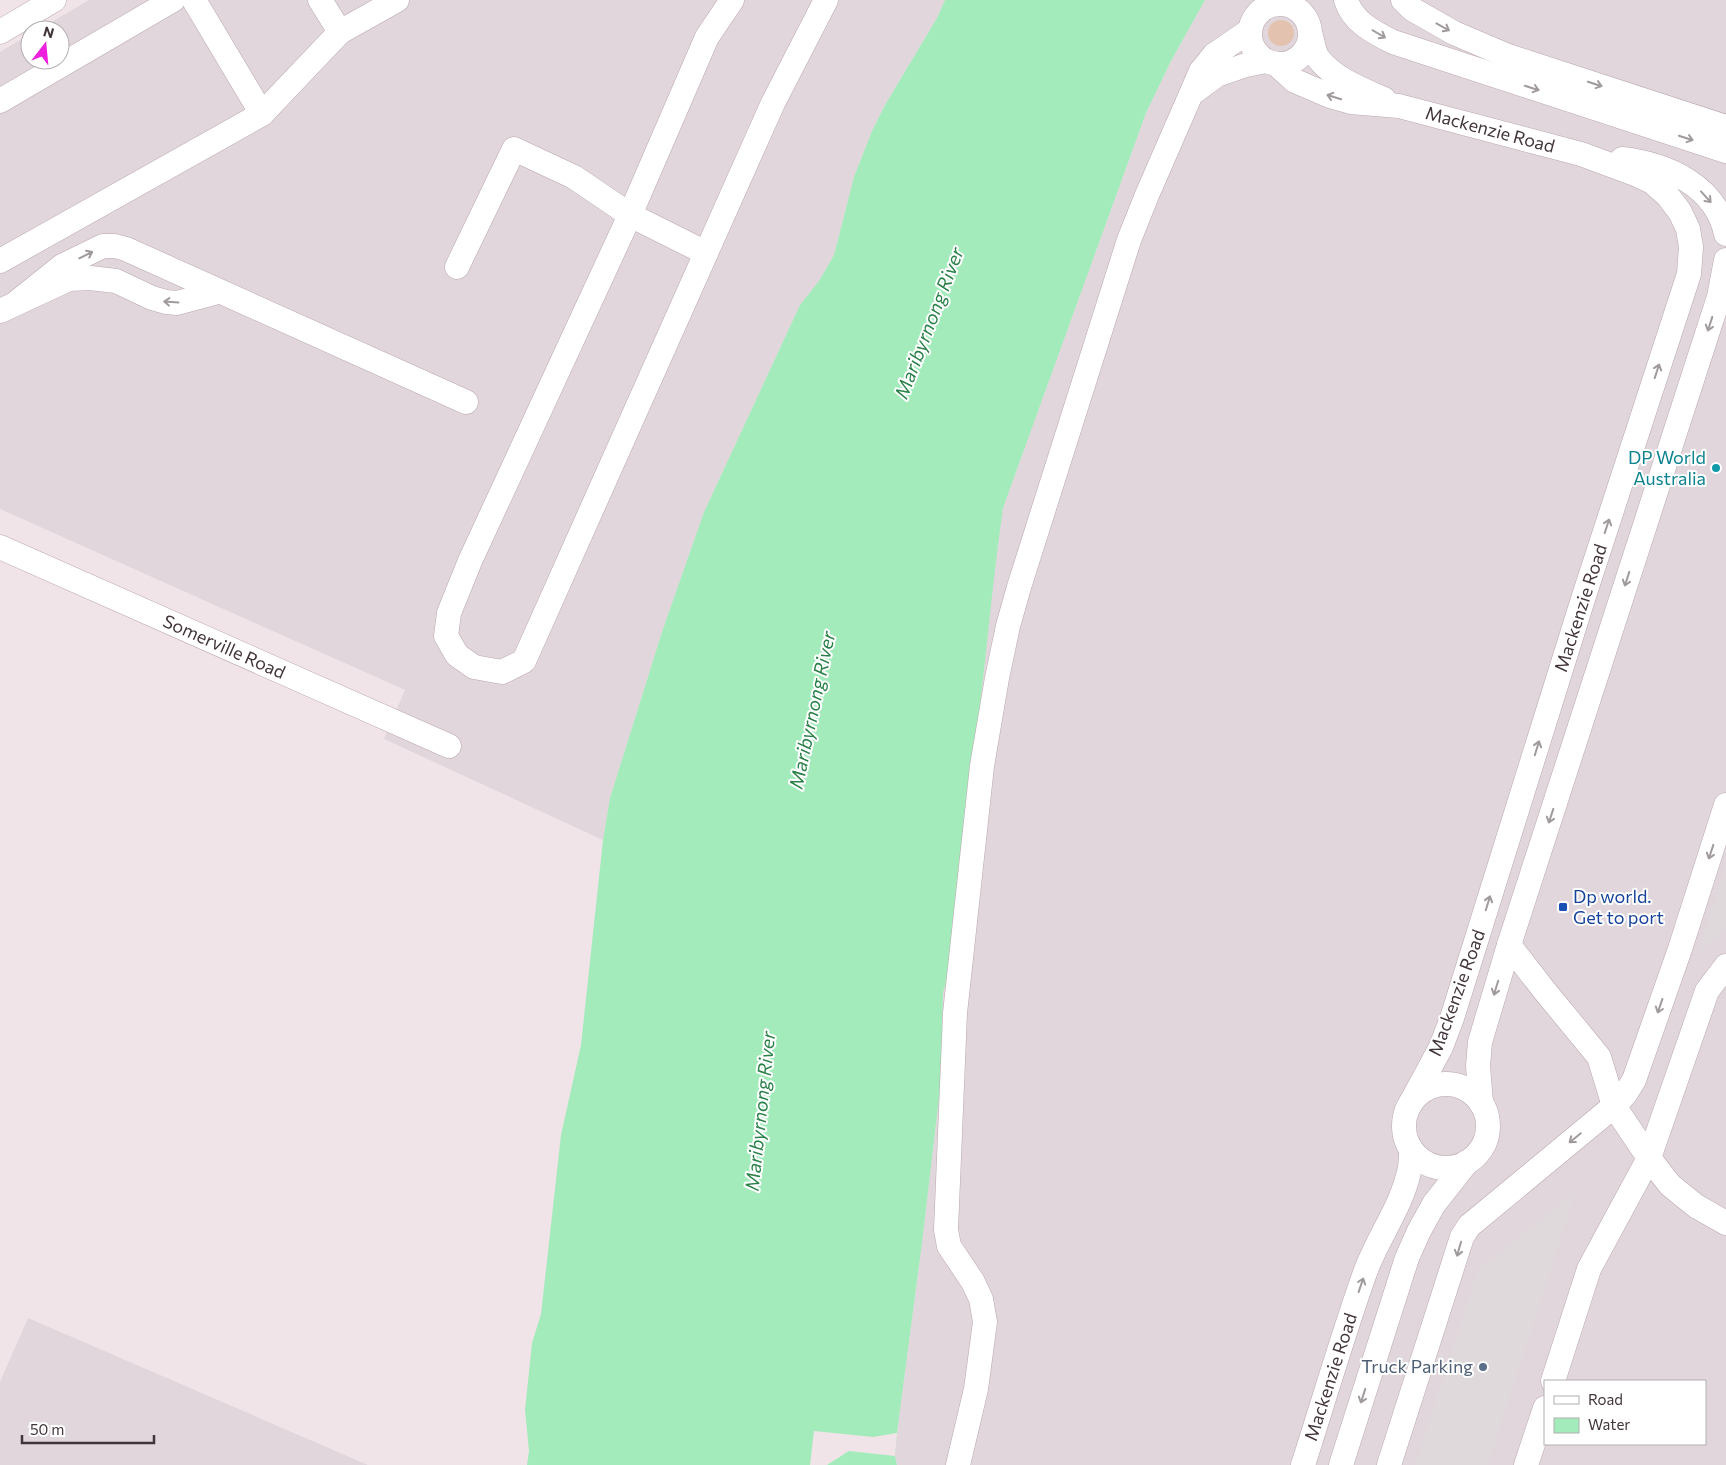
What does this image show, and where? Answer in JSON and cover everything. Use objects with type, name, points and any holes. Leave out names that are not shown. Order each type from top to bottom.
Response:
[{"type":"street","points":[[0,32],[54,0]]},
{"type":"street","points":[[0,101],[173,0]]},
{"type":"street","points":[[194,0],[262,114]]},
{"type":"street","points":[[320,0],[340,32]]},
{"type":"street","points":[[0,261],[262,114],[340,32],[397,0]]},
{"type":"street","points":[[732,0],[706,37],[630,215],[470,561],[449,613],[446,636],[457,655],[474,667],[502,672],[524,661],[773,103],[826,0]]},
{"type":"street","points":[[1253,0],[1250,40],[1258,56],[1271,63]]},
{"type":"street","points":[[1346,0],[1354,16],[1363,25],[1393,42],[1726,151]]},
{"type":"street","points":[[1404,0],[1412,9],[1454,33],[1508,56],[1726,127]]},
{"type":"street","points":[[958,1465],[976,1389],[985,1322],[981,1299],[973,1282],[948,1246],[946,1230],[955,1013],[982,766],[996,678],[1008,626],[1129,240],[1202,71],[1214,55],[1250,28],[1255,16],[1262,9],[1280,3],[1290,5],[1306,18],[1305,52],[1299,58],[1284,64],[1246,65],[1216,75],[1193,92]]},
{"type":"street","name":"Mackenzie Road","points":[[1306,18],[1317,57],[1331,71],[1345,81],[1399,106],[1581,154],[1652,182],[1668,196],[1680,212],[1688,229],[1691,247],[1689,274],[1580,608],[1452,1018],[1441,1047],[1407,1110]]},
{"type":"street","name":"Mackenzie Road","points":[[1271,63],[1295,81],[1330,96],[1350,102],[1399,106]]},
{"type":"street","points":[[458,268],[514,148],[574,177],[630,215],[706,253]]},
{"type":"street","name":"Mackenzie Road","points":[[1581,154],[1639,161],[1662,167],[1676,174],[1693,184],[1707,198],[1720,215],[1726,234]]},
{"type":"street","points":[[9,307],[62,266],[103,246],[115,246],[126,249],[466,402]]},
{"type":"street","name":"Mackenzie Road","points":[[1481,1103],[1478,1066],[1480,1042],[1509,945],[1719,297],[1726,260]]},
{"type":"street","points":[[9,307],[69,279],[90,278],[116,281],[152,298],[177,303],[218,292]]},
{"type":"street","name":"Somerville Road","points":[[0,547],[449,746]]},
{"type":"street","points":[[1388,1465],[1462,1237],[1469,1226],[1614,1106],[1626,1093],[1634,1080],[1680,949],[1726,805]]},
{"type":"street","points":[[1509,945],[1598,1057],[1614,1106],[1649,1158],[1670,1184],[1696,1206],[1726,1222]]},
{"type":"street","points":[[1553,1380],[1590,1269],[1649,1158],[1707,991],[1726,966]]},
{"type":"street","points":[[1448,1084],[1461,1087],[1472,1093],[1481,1103],[1486,1113],[1488,1124],[1487,1136],[1483,1146],[1467,1162],[1455,1167],[1443,1168],[1430,1165],[1411,1150],[1405,1137],[1404,1123],[1407,1110],[1423,1090],[1435,1085],[1448,1084]]},
{"type":"street","name":"Mackenzie Road","points":[[1303,1465],[1367,1267],[1406,1185],[1410,1170],[1411,1150]]},
{"type":"street","name":"Mackenzie Road","points":[[1341,1465],[1407,1258],[1434,1204],[1467,1162]]},
{"type":"street","points":[[1526,1465],[1544,1411]]},
{"type":"shaded area","points":[[89,0],[945,0],[937,18],[885,105],[872,131],[854,177],[834,255],[819,281],[800,305],[704,512],[662,632],[610,798],[603,840],[384,739],[405,690],[0,509],[0,52],[20,40],[20,70],[70,70],[70,20],[55,20]]},
{"type":"shaded area","points":[[1205,0],[1726,0],[1726,1465],[897,1465],[895,1456],[897,1433],[941,1081],[943,993],[948,974],[984,669],[993,575],[1003,508],[1146,113],[1171,61]]},
{"type":"shaded area","points":[[1281,20],[1290,24],[1294,33],[1290,42],[1281,46],[1272,42],[1268,33],[1272,24]]},
{"type":"shaded area","points":[[1726,865],[1726,929],[1698,953]]},
{"type":"shaded area","name":"Truck Parking","points":[[1576,1191],[1488,1465],[1415,1465],[1478,1270]]},
{"type":"shaded area","points":[[28,1318],[368,1465],[0,1465],[0,1382]]},
{"type":"water","name":"Maribyrnong River","points":[[945,0],[1205,0],[1171,61],[1146,113],[1003,508],[948,974],[943,993],[941,1081],[897,1433],[895,1456],[897,1465],[527,1465],[529,1451],[525,1410],[532,1343],[541,1314],[561,1135],[581,1045],[603,840],[610,798],[662,632],[704,512],[800,305],[819,281],[834,255],[854,177],[872,131],[885,105],[937,18]]},
{"type":"pier","points":[[814,1431],[873,1437],[897,1433],[895,1456],[849,1451],[827,1465],[810,1465]]},
{"type":"place","name":"DP World Australia","points":[[1716,468]]},
{"type":"place","name":"Dp world. Get to port","points":[[1563,907]]},
{"type":"place","name":"Truck Parking","points":[[1483,1367]]}]
